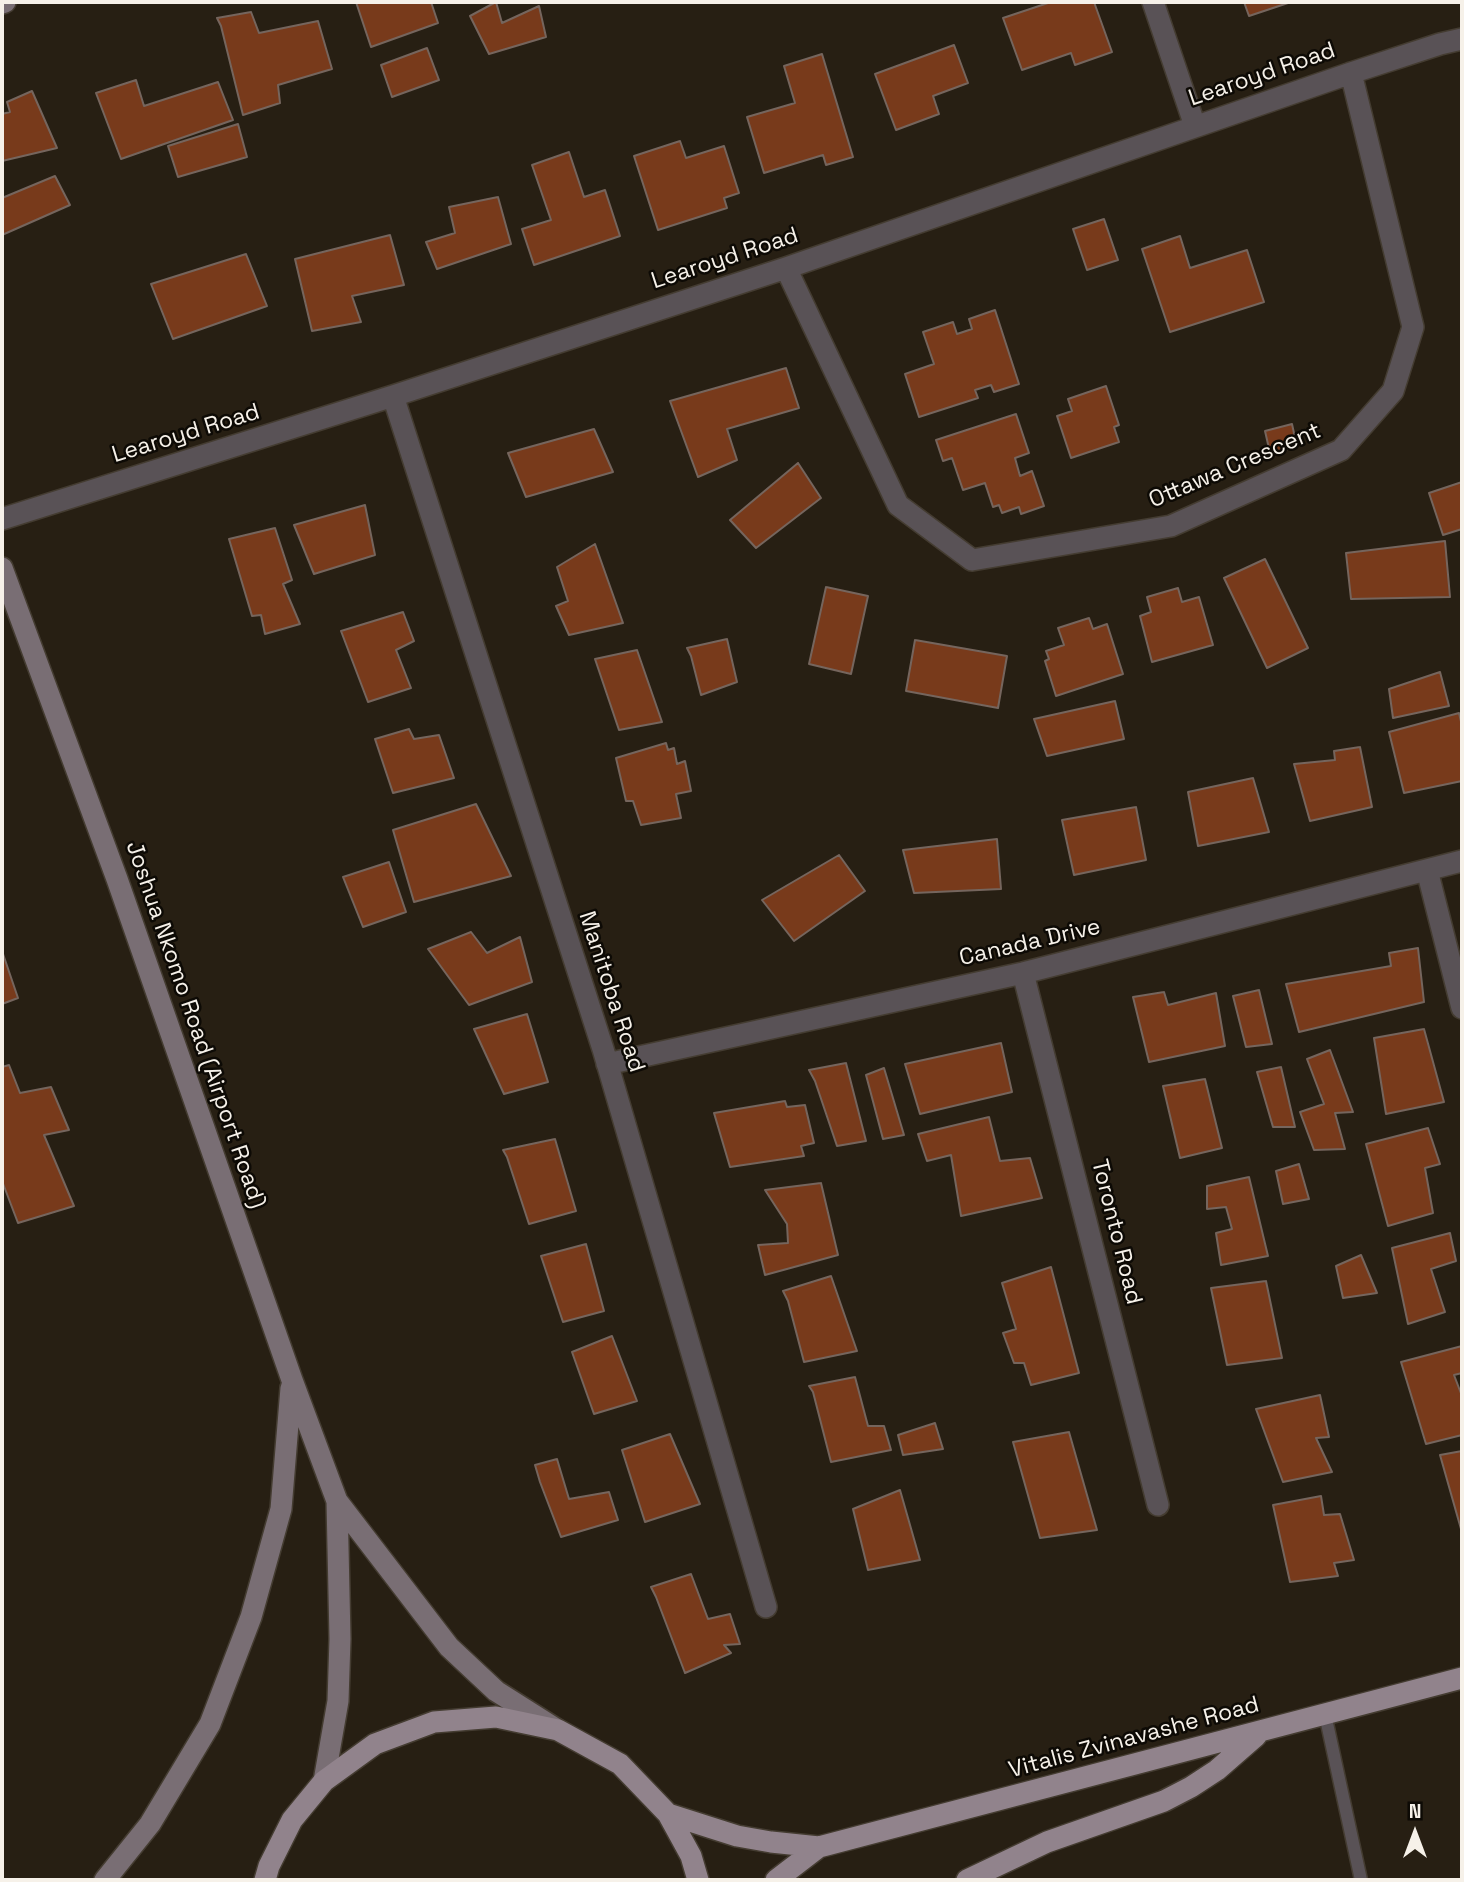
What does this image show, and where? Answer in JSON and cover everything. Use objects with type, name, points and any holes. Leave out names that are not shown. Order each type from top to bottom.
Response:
[{"type":"main road","name":"Vitalis Zvinavashe Road","points":[[668,1814],[737,1836],[819,1847],[1462,1678]]},
{"type":"main road","points":[[265,1880],[292,1820],[324,1781],[375,1744],[434,1722],[496,1717],[558,1730],[620,1764],[668,1814],[691,1856],[698,1880]]},
{"type":"main road","points":[[967,1880],[1047,1842],[1164,1801],[1217,1770],[1260,1732]]},
{"type":"main road","name":"Vitalis Zvinavashe Road","points":[[776,1880],[819,1847]]},
{"type":"street","points":[[1153,2],[1195,126]]},
{"type":"street","name":"Learoyd Road","points":[[2,520],[786,268],[1351,73],[1462,39]]},
{"type":"street","name":"Ottawa Crescent","points":[[786,268],[898,505],[972,560],[1171,526],[1341,450],[1393,391],[1413,327],[1351,73]]},
{"type":"street","name":"Manitoba Road","points":[[393,396],[607,1064],[766,1607]]},
{"type":"street","name":"Joshua Nkomo Road (Airport Road)","points":[[2,568],[117,879],[337,1501]]},
{"type":"street","name":"Canada Drive","points":[[607,1064],[1024,973],[1462,861]]},
{"type":"street","points":[[1427,870],[1462,1008]]},
{"type":"street","name":"Toronto Road","points":[[1024,973],[1158,1505]]},
{"type":"street","points":[[104,1880],[150,1824],[210,1724],[251,1617],[281,1509],[292,1380]]},
{"type":"street","points":[[337,1501],[449,1647],[496,1691],[558,1730]]},
{"type":"street","points":[[324,1781],[338,1701],[340,1639],[337,1501]]},
{"type":"lane","points":[[1325,1714],[1362,1880]]},
{"type":"building","points":[[356,2],[431,2],[438,23],[371,47]]},
{"type":"building","points":[[496,2],[502,23],[539,6],[546,37],[489,54],[470,16]]},
{"type":"building","points":[[1051,2],[1094,2],[1112,52],[1075,65],[1071,53],[1022,70],[1003,18]]},
{"type":"building","points":[[1244,2],[1287,2],[1288,3],[1249,16]]},
{"type":"building","points":[[251,12],[259,33],[318,21],[332,69],[278,85],[280,103],[243,115],[217,18]]},
{"type":"building","points":[[954,45],[968,83],[933,96],[939,114],[896,130],[875,74]]},
{"type":"building","points":[[427,48],[439,80],[392,97],[381,65]]},
{"type":"building","points":[[822,54],[853,157],[826,165],[823,155],[764,173],[747,117],[795,103],[784,66]]},
{"type":"building","points":[[136,80],[144,106],[218,82],[233,120],[121,159],[96,93]]},
{"type":"building","points":[[32,91],[57,148],[2,161],[2,114],[10,112],[7,102]]},
{"type":"building","points":[[238,124],[247,157],[178,177],[168,146]]},
{"type":"building","points":[[680,141],[686,158],[724,146],[739,193],[724,198],[727,208],[658,230],[634,156]]},
{"type":"building","points":[[569,152],[584,197],[605,190],[620,236],[534,265],[522,229],[551,220],[532,165]]},
{"type":"building","points":[[55,176],[70,205],[2,235],[2,198]]},
{"type":"building","points":[[498,197],[511,244],[437,269],[426,242],[455,233],[449,207]]},
{"type":"building","points":[[1104,219],[1118,260],[1087,270],[1073,229]]},
{"type":"building","points":[[390,235],[404,285],[352,296],[361,322],[312,331],[295,259]]},
{"type":"building","points":[[1180,236],[1190,268],[1247,250],[1264,302],[1170,332],[1142,249]]},
{"type":"building","points":[[246,254],[267,306],[173,339],[151,284]]},
{"type":"building","points":[[995,310],[1019,384],[994,392],[991,385],[975,390],[978,398],[919,417],[905,374],[934,364],[923,332],[953,322],[957,334],[972,329],[969,319]]},
{"type":"building","points":[[786,368],[799,408],[727,429],[737,460],[698,477],[670,401]]},
{"type":"building","points":[[1106,386],[1119,425],[1114,427],[1119,442],[1071,458],[1057,416],[1072,411],[1068,399]]},
{"type":"building","points":[[1016,414],[1029,453],[1015,458],[1020,476],[1032,471],[1044,506],[1021,514],[1019,507],[1002,513],[999,505],[993,507],[985,483],[963,490],[952,458],[943,461],[936,440]]},
{"type":"building","points":[[1292,424],[1297,447],[1270,453],[1265,431]]},
{"type":"building","points":[[594,429],[613,472],[526,497],[508,453]]},
{"type":"building","points":[[798,463],[821,498],[756,548],[730,520]]},
{"type":"building","points":[[1462,482],[1462,529],[1443,535],[1429,493]]},
{"type":"building","points":[[365,505],[375,555],[314,574],[294,525]]},
{"type":"building","points":[[275,528],[292,580],[283,584],[300,624],[265,634],[261,615],[252,616],[229,539]]},
{"type":"building","points":[[1445,541],[1450,597],[1351,599],[1346,553]]},
{"type":"building","points":[[595,544],[623,623],[569,635],[556,606],[568,601],[557,567]]},
{"type":"building","points":[[1265,559],[1308,648],[1267,668],[1224,578]]},
{"type":"building","points":[[826,587],[868,596],[851,674],[809,664]]},
{"type":"building","points":[[1178,588],[1182,602],[1199,597],[1213,645],[1152,662],[1140,616],[1151,612],[1147,597]]},
{"type":"building","points":[[403,612],[414,641],[396,650],[411,688],[368,702],[341,631]]},
{"type":"building","points":[[1089,618],[1093,629],[1107,624],[1123,674],[1056,696],[1045,661],[1049,659],[1046,651],[1064,645],[1058,628]]},
{"type":"building","points":[[727,639],[737,682],[701,695],[687,648]]},
{"type":"building","points":[[915,640],[1007,656],[998,708],[906,691]]},
{"type":"building","points":[[637,650],[662,722],[619,730],[595,659]]},
{"type":"building","points":[[1440,672],[1449,706],[1393,718],[1389,689]]},
{"type":"building","points":[[1115,701],[1124,739],[1047,756],[1034,719]]},
{"type":"building","points":[[1459,713],[1462,726],[1462,781],[1404,793],[1389,732]]},
{"type":"building","points":[[409,729],[414,739],[439,735],[454,778],[393,793],[375,739]]},
{"type":"building","points":[[666,743],[668,750],[674,748],[677,764],[685,761],[691,791],[676,794],[681,818],[641,825],[633,801],[626,801],[616,758]]},
{"type":"building","points":[[1360,747],[1372,807],[1310,821],[1294,764],[1335,760],[1334,751]]},
{"type":"building","points":[[1253,778],[1269,832],[1198,846],[1188,792]]},
{"type":"building","points":[[476,804],[511,876],[414,902],[393,830]]},
{"type":"building","points":[[1136,807],[1146,860],[1074,875],[1062,820]]},
{"type":"building","points":[[997,839],[1001,889],[914,893],[903,850]]},
{"type":"building","points":[[839,855],[865,891],[794,941],[762,900]]},
{"type":"building","points":[[389,862],[406,912],[363,927],[343,877]]},
{"type":"building","points":[[471,932],[487,953],[520,937],[532,982],[469,1005],[428,949]]},
{"type":"building","points":[[1418,948],[1424,1002],[1299,1032],[1286,984],[1391,966],[1389,953]]},
{"type":"building","points":[[2,951],[18,998],[2,1004]]},
{"type":"building","points":[[1259,990],[1272,1044],[1246,1047],[1233,996]]},
{"type":"building","points":[[1164,992],[1168,1005],[1216,993],[1225,1046],[1149,1062],[1133,997]]},
{"type":"building","points":[[527,1014],[548,1082],[504,1094],[474,1029]]},
{"type":"building","points":[[1424,1029],[1444,1102],[1386,1114],[1374,1038]]},
{"type":"building","points":[[1001,1043],[1012,1092],[920,1114],[905,1064]]},
{"type":"building","points":[[1330,1050],[1353,1112],[1335,1113],[1345,1149],[1314,1150],[1300,1112],[1324,1104],[1307,1059]]},
{"type":"building","points":[[846,1063],[866,1141],[837,1146],[809,1070]]},
{"type":"building","points":[[9,1065],[20,1093],[51,1087],[69,1130],[44,1135],[74,1206],[18,1223],[2,1181],[2,1067]]},
{"type":"building","points":[[1281,1067],[1295,1127],[1273,1127],[1257,1072]]},
{"type":"building","points":[[884,1068],[904,1135],[883,1139],[866,1075]]},
{"type":"building","points":[[1205,1079],[1222,1148],[1180,1158],[1163,1086]]},
{"type":"building","points":[[785,1101],[787,1107],[805,1105],[814,1143],[801,1146],[804,1156],[730,1167],[714,1113]]},
{"type":"building","points":[[989,1117],[1000,1161],[1030,1158],[1042,1198],[961,1216],[951,1155],[927,1161],[918,1134]]},
{"type":"building","points":[[1428,1128],[1440,1164],[1425,1168],[1433,1213],[1388,1226],[1366,1144]]},
{"type":"building","points":[[555,1139],[576,1211],[529,1224],[503,1150]]},
{"type":"building","points":[[1299,1164],[1309,1199],[1283,1204],[1276,1171]]},
{"type":"building","points":[[1249,1177],[1268,1256],[1221,1265],[1216,1233],[1232,1229],[1226,1207],[1207,1209],[1207,1186]]},
{"type":"building","points":[[821,1183],[838,1255],[765,1275],[758,1245],[788,1243],[787,1224],[765,1190]]},
{"type":"building","points":[[1450,1233],[1456,1261],[1431,1269],[1445,1312],[1408,1324],[1392,1248]]},
{"type":"building","points":[[586,1244],[604,1311],[563,1322],[541,1256]]},
{"type":"building","points":[[1361,1255],[1377,1293],[1343,1298],[1336,1266]]},
{"type":"building","points":[[1051,1267],[1079,1373],[1031,1385],[1024,1363],[1014,1363],[1003,1333],[1016,1329],[1002,1283]]},
{"type":"building","points":[[831,1276],[857,1351],[804,1362],[783,1291]]},
{"type":"building","points":[[1266,1281],[1282,1358],[1227,1365],[1211,1288]]},
{"type":"building","points":[[612,1336],[637,1401],[594,1414],[572,1352]]},
{"type":"building","points":[[1462,1346],[1462,1373],[1454,1375],[1462,1396],[1462,1435],[1426,1444],[1401,1362]]},
{"type":"building","points":[[855,1377],[868,1426],[884,1426],[891,1450],[831,1462],[813,1392],[809,1386]]},
{"type":"building","points":[[1320,1395],[1329,1437],[1316,1438],[1332,1472],[1283,1482],[1256,1409]]},
{"type":"building","points":[[935,1423],[943,1449],[903,1455],[898,1435]]},
{"type":"building","points":[[1069,1432],[1097,1530],[1040,1538],[1013,1442]]},
{"type":"building","points":[[670,1434],[700,1504],[645,1522],[622,1450]]},
{"type":"building","points":[[1462,1451],[1462,1529],[1461,1529],[1440,1455]]},
{"type":"building","points":[[557,1459],[569,1499],[609,1492],[618,1520],[561,1537],[535,1465]]},
{"type":"building","points":[[900,1490],[920,1560],[868,1570],[853,1509]]},
{"type":"building","points":[[1321,1496],[1324,1515],[1340,1514],[1354,1560],[1334,1563],[1338,1576],[1290,1582],[1273,1505]]},
{"type":"building","points":[[691,1574],[708,1619],[730,1614],[740,1644],[724,1645],[731,1653],[685,1673],[651,1587]]}]
